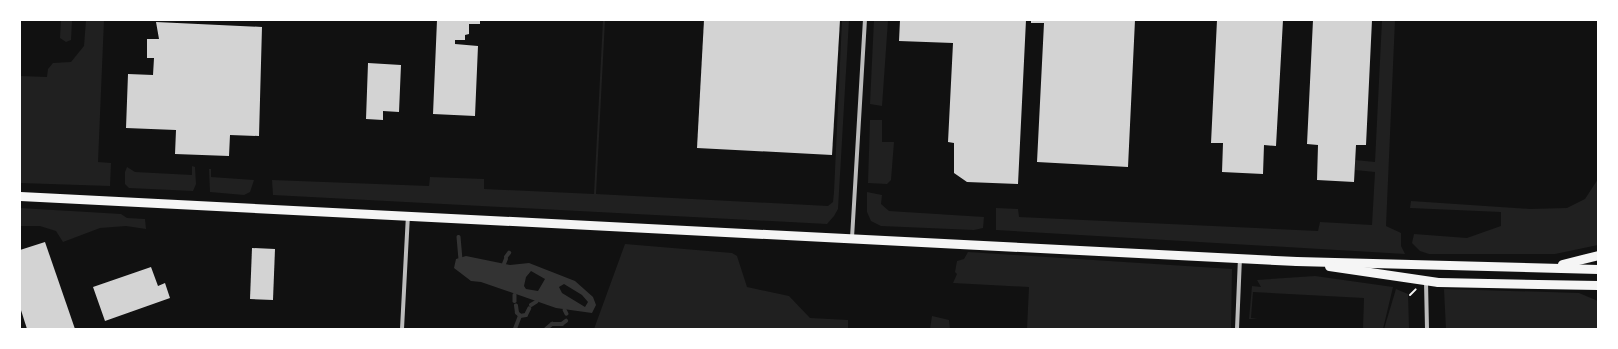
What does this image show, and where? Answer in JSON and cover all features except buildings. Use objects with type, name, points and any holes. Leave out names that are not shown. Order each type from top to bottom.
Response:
[{"type":"main road","points":[[20,196],[1296,261],[1549,266],[1598,269]]},
{"type":"main road","points":[[1549,266],[1598,255]]},
{"type":"main road","points":[[1296,261],[1426,280],[1596,286]]},
{"type":"street","points":[[852,238],[865,20]]},
{"type":"street","points":[[402,329],[408,216]]},
{"type":"street","points":[[1237,329],[1240,258]]},
{"type":"street","points":[[1426,280],[1426,329]]},
{"type":"shaded area","points":[[61,20],[72,20],[71,40],[66,42],[60,38]]},
{"type":"shaded area","points":[[86,20],[104,20],[98,162],[111,163],[110,186],[20,183],[20,76],[47,77],[48,69],[53,63],[71,62],[84,46]]},
{"type":"shaded area","points":[[603,20],[605,20],[596,194],[828,206],[833,202],[834,192],[842,20],[849,20],[838,209],[827,224],[273,195],[272,180],[429,186],[430,177],[484,179],[484,189],[594,194]]},
{"type":"shaded area","points":[[874,20],[888,20],[882,106],[870,104]]},
{"type":"shaded area","points":[[1382,20],[1395,20],[1386,226],[1401,233],[1401,246],[1405,254],[996,230],[996,208],[1018,209],[1019,217],[1318,231],[1320,222],[1372,225],[1375,172],[1355,170],[1355,160],[1375,162]]},
{"type":"shaded area","points":[[870,120],[882,120],[882,142],[894,142],[891,180],[887,184],[868,183]]},
{"type":"shaded area","points":[[192,166],[195,167],[196,184],[193,191],[129,188],[125,184],[125,172],[127,167],[135,172],[192,175]]},
{"type":"shaded area","points":[[209,169],[211,169],[211,177],[254,180],[250,192],[244,195],[210,192]]},
{"type":"shaded area","points":[[1598,179],[1598,245],[1555,254],[1429,254],[1420,251],[1412,243],[1414,234],[1467,238],[1501,226],[1501,212],[1410,208],[1411,201],[1530,209],[1567,208],[1585,199]]},
{"type":"shaded area","points":[[867,192],[882,195],[881,204],[889,211],[984,217],[983,228],[974,230],[881,226],[871,221],[867,212]]},
{"type":"shaded area","points":[[20,208],[121,214],[127,218],[145,219],[146,229],[126,226],[100,228],[63,242],[56,231],[40,226],[20,226]]},
{"type":"shaded area","points":[[625,244],[732,253],[737,256],[747,287],[789,296],[810,318],[848,320],[848,329],[594,329]]},
{"type":"shaded area","points":[[968,252],[1232,269],[1231,329],[1027,329],[1029,287],[953,283],[957,274],[955,272],[957,261],[964,259]]},
{"type":"shaded area","points":[[466,256],[510,265],[529,263],[575,281],[593,297],[596,305],[592,313],[556,308],[481,282],[471,281],[454,268],[456,259]],"holes":[[[531,271],[545,279],[538,291],[526,289],[524,286],[526,277]],[[564,284],[582,295],[588,302],[585,307],[562,293],[559,287]]]},
{"type":"shaded area","points":[[1315,276],[1393,287],[1383,329],[1363,329],[1364,298],[1253,292],[1251,318],[1258,319],[1249,319],[1252,286],[1261,287],[1257,280]]},
{"type":"shaded area","points":[[1396,289],[1408,294],[1409,329],[1384,329]]},
{"type":"shaded area","points":[[1444,289],[1579,293],[1598,301],[1598,329],[1446,329]]},
{"type":"shaded area","points":[[932,316],[949,320],[950,329],[930,329]]},
{"type":"waterway","points":[[459,237],[461,258]]},
{"type":"waterway","points":[[506,257],[509,253]]},
{"type":"waterway","points":[[504,264],[506,259]]},
{"type":"waterway","points":[[515,295],[515,301]]},
{"type":"waterway","points":[[531,305],[536,302]]},
{"type":"waterway","points":[[515,329],[520,316],[517,313],[516,306]]},
{"type":"waterway","points":[[520,316],[526,315],[529,309]]},
{"type":"waterway","points":[[565,310],[567,314]]},
{"type":"waterway","points":[[546,329],[552,324],[562,324],[566,321]]}]
